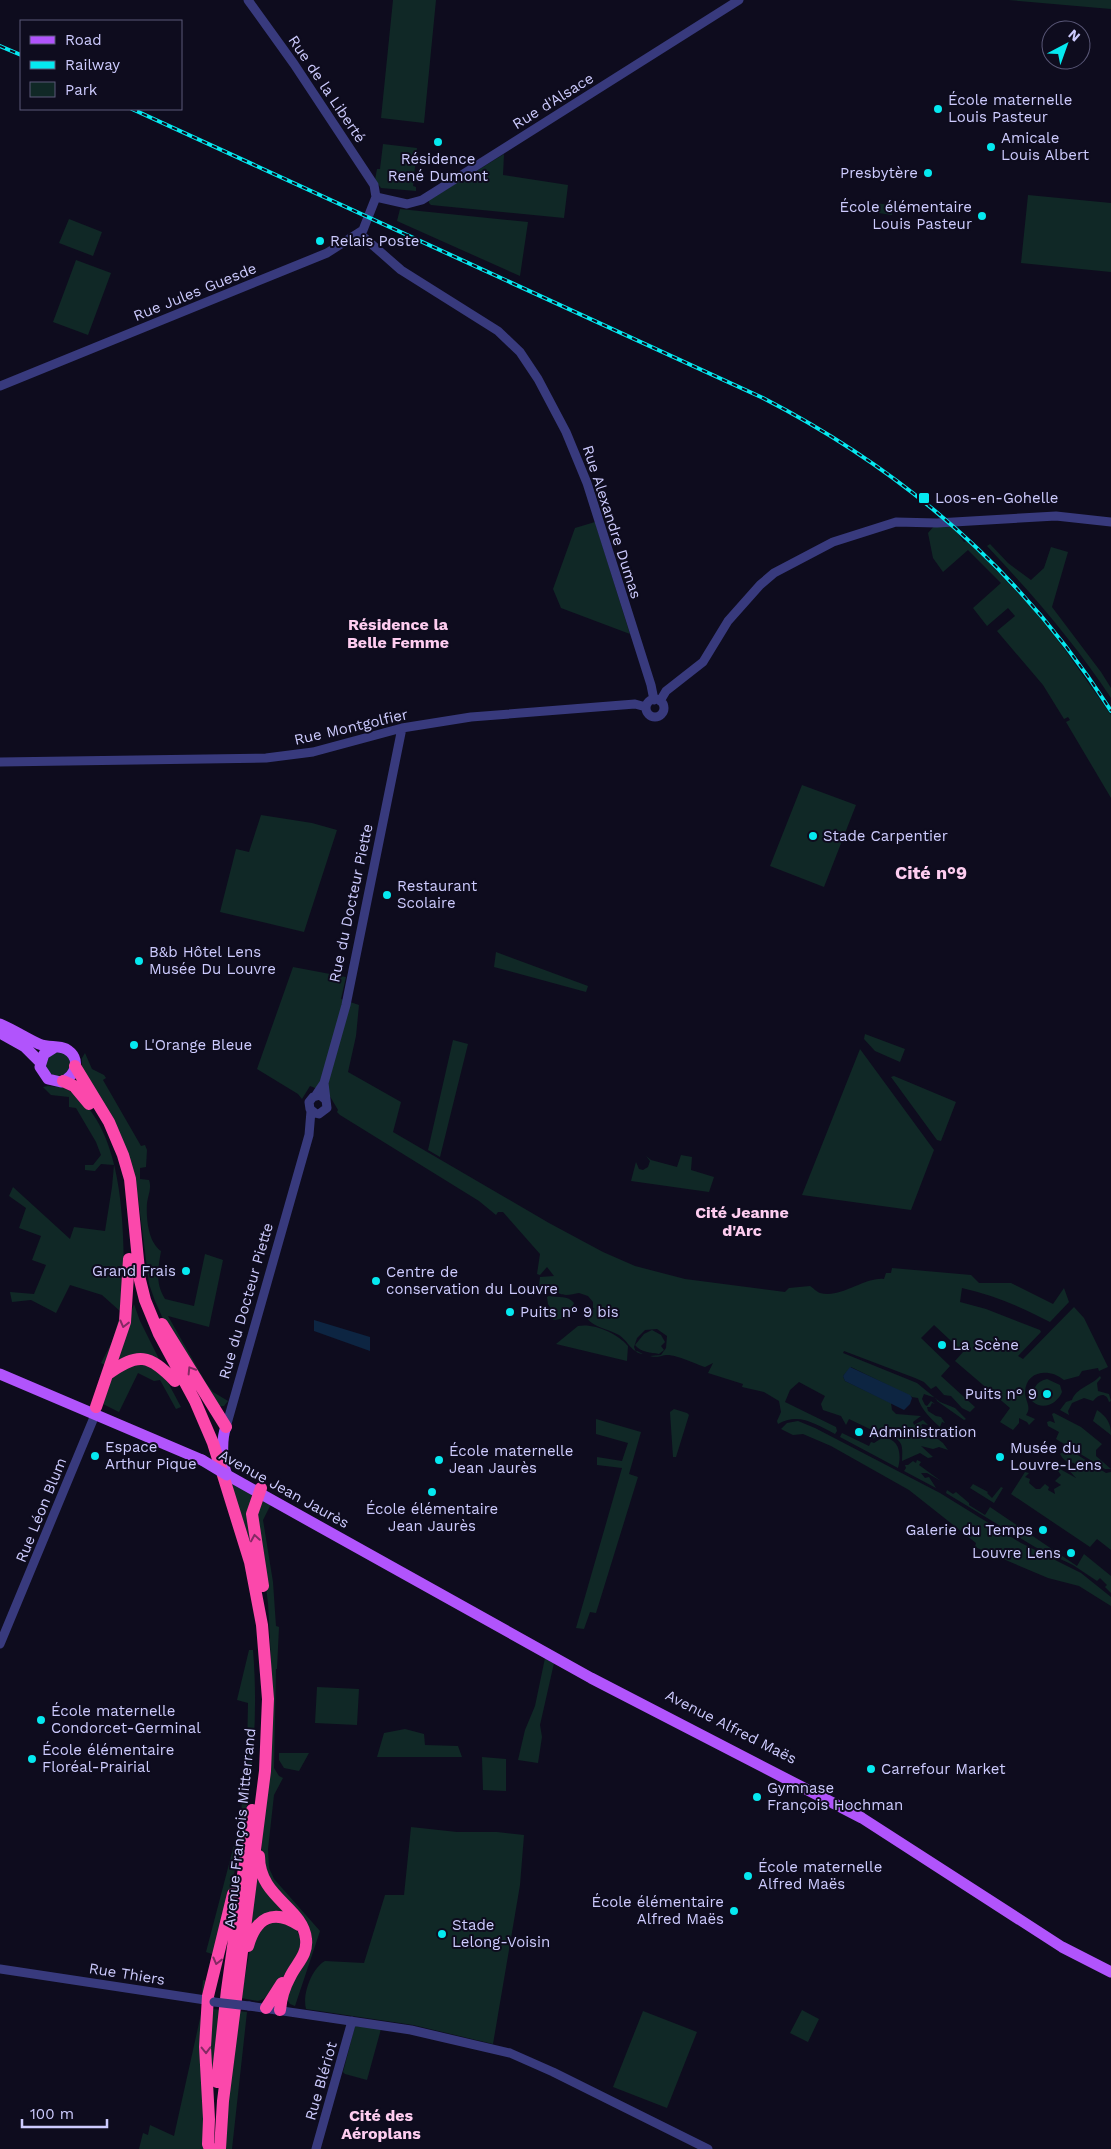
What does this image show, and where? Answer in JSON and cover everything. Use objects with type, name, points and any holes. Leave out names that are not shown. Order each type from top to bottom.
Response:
[{"type":"highway","name":"Avenue François Mitterrand","points":[[76,1066],[109,1122],[123,1155],[132,1191],[134,1287],[145,1322],[202,1434],[242,1564],[255,1625],[259,1662],[260,1742],[223,2019],[211,2149]]},
{"type":"highway","name":"Avenue François Mitterrand","points":[[63,1081],[74,1086],[91,1107],[114,1149],[124,1192],[133,1255],[151,1316],[195,1401],[213,1443],[250,1562],[265,1643],[268,1699],[265,1771],[223,2101],[220,2149]]},
{"type":"highway","points":[[95,1411],[125,1322],[133,1255]]},
{"type":"highway","points":[[133,1255],[161,1322],[226,1427]]},
{"type":"highway","points":[[108,1374],[128,1360],[143,1359],[160,1367],[175,1380]]},
{"type":"highway","points":[[217,1411],[230,1409]]},
{"type":"highway","points":[[260,1490],[252,1514],[265,1603],[268,1633],[265,1643]]},
{"type":"highway","points":[[259,1822],[259,1865],[264,1879],[302,1926],[306,1939],[306,1949],[282,1994],[280,2010]]},
{"type":"highway","points":[[211,2149],[208,2144],[209,2119],[205,2047],[211,2001],[239,1865],[246,1848]]},
{"type":"highway","points":[[240,1968],[252,1932],[262,1920],[271,1916],[292,1920],[302,1926]]},
{"type":"highway","points":[[266,2008],[284,1981],[290,1977]]},
{"type":"main road","points":[[4,1022],[39,1044],[64,1048],[71,1052],[76,1066],[73,1074],[63,1081],[53,1082],[46,1078],[41,1070],[40,1062],[44,1054],[55,1047]]},
{"type":"main road","points":[[0,1033],[25,1046],[40,1062]]},
{"type":"main road","name":"Avenue Jean Jaurès","points":[[0,1367],[201,1457],[544,1652]]},
{"type":"main road","name":"Avenue Jean Jaurès","points":[[0,1374],[95,1411]]},
{"type":"main road","name":"Rue du Docteur Piette","points":[[224,1470],[225,1453],[222,1437],[226,1427]]},
{"type":"main road","name":"Avenue Jean Jaurès","points":[[260,1490],[346,1532],[462,1599]]},
{"type":"main road","name":"Avenue Alfred Maës","points":[[462,1599],[590,1671],[674,1713],[879,1823],[1059,1937],[1111,1966]]},
{"type":"main road","name":"Avenue Alfred Maës","points":[[544,1652],[862,1818],[1062,1947],[1111,1972]]},
{"type":"street","name":"Rue de la Liberté","points":[[248,0],[374,185],[376,197]]},
{"type":"street","name":"Rue d'Alsace","points":[[376,197],[407,204],[414,204],[422,200],[739,0]]},
{"type":"street","points":[[360,234],[370,215],[376,197]]},
{"type":"street","name":"Rue Jules Guesde","points":[[0,386],[327,252],[360,234]]},
{"type":"street","name":"Rue Alexandre Dumas","points":[[360,234],[402,270],[498,330],[520,352],[538,379],[566,432],[587,483],[657,700]]},
{"type":"street","points":[[657,700],[664,709],[659,716],[650,716],[646,707],[649,702],[657,700],[666,691],[698,668],[708,657],[728,620],[764,581],[780,570],[838,540],[881,526],[901,522],[937,523],[1056,516],[1111,522]]},
{"type":"street","points":[[652,688],[666,691]]},
{"type":"street","name":"Rue Montgolfier","points":[[0,762],[266,758],[313,752],[402,728],[471,717],[636,704],[646,707]]},
{"type":"street","name":"Rue du Docteur Piette","points":[[316,1095],[324,1083],[346,1005],[402,728]]},
{"type":"street","name":"Rue du Docteur Piette","points":[[324,1083],[326,1100]]},
{"type":"street","points":[[316,1095],[322,1096],[326,1100],[327,1108],[315,1112],[309,1102],[316,1095]]},
{"type":"street","name":"Rue du Docteur Piette","points":[[226,1427],[315,1112]]},
{"type":"street","name":"Rue Léon Blum","points":[[0,1644],[95,1411]]},
{"type":"street","name":"Rue Thiers","points":[[0,1969],[412,2030],[510,2053],[553,2072],[708,2149]]},
{"type":"street","name":"Rue Blériot","points":[[316,2149],[352,2021]]},
{"type":"green space","points":[[393,0],[436,0],[424,123],[381,118]]},
{"type":"green space","points":[[1008,0],[1111,0],[1111,9]]},
{"type":"green space","points":[[383,144],[417,148],[413,186],[416,187],[416,191],[381,188],[375,180],[377,169],[380,169]]},
{"type":"green space","points":[[504,154],[503,175],[568,185],[564,218],[431,205],[429,203],[429,200]]},
{"type":"green space","points":[[1028,195],[1111,203],[1111,272],[1021,263]]},
{"type":"green space","points":[[873,203],[893,205],[892,215],[872,212]]},
{"type":"green space","points":[[400,209],[528,222],[520,276],[397,221]]},
{"type":"green space","points":[[69,219],[102,232],[93,256],[59,243]]},
{"type":"green space","points":[[76,260],[111,273],[88,335],[53,322]]},
{"type":"green space","points":[[595,522],[630,634],[561,608],[553,589],[575,528]]},
{"type":"green space","points":[[951,524],[964,542],[968,541],[1034,610],[1063,647],[1111,715],[1111,798],[1066,722],[1070,720],[1068,717],[1064,719],[1043,685],[997,631],[1015,616],[1008,608],[987,626],[973,608],[1001,583],[968,550],[943,572],[933,558],[928,533],[934,526]]},
{"type":"green space","points":[[990,544],[1008,563],[1031,580],[1044,568],[1051,547],[1068,552],[1052,607],[1101,672],[1111,688],[1111,698],[1083,658],[1052,619],[987,546]]},
{"type":"green space","name":"Stade Carpentier","points":[[802,785],[856,805],[824,887],[770,866]]},
{"type":"green space","points":[[261,815],[312,823],[337,830],[304,932],[220,912],[236,849],[249,852]]},
{"type":"green space","points":[[496,952],[588,986],[586,992],[494,967]]},
{"type":"green space","points":[[293,967],[346,977],[341,999],[359,1005],[356,1036],[348,1072],[401,1102],[393,1132],[549,1223],[603,1252],[635,1266],[685,1279],[785,1292],[789,1288],[810,1286],[820,1293],[836,1293],[869,1281],[884,1279],[886,1273],[891,1273],[892,1268],[971,1275],[979,1283],[1011,1283],[1053,1304],[1064,1288],[1069,1302],[1050,1322],[1007,1302],[962,1288],[960,1302],[986,1309],[1040,1330],[1041,1332],[1018,1356],[1023,1359],[1074,1307],[1084,1318],[1108,1367],[1099,1371],[1098,1368],[1082,1371],[1079,1376],[1064,1380],[1058,1376],[1046,1373],[1034,1375],[1026,1385],[1025,1395],[1028,1407],[1026,1415],[1035,1419],[1029,1425],[1019,1418],[1019,1423],[1013,1430],[1000,1422],[1010,1408],[955,1361],[963,1352],[934,1325],[921,1338],[950,1366],[941,1376],[975,1407],[970,1412],[962,1408],[951,1396],[944,1395],[936,1386],[931,1389],[924,1382],[915,1378],[844,1351],[843,1353],[917,1383],[935,1398],[924,1394],[922,1399],[925,1405],[927,1406],[931,1401],[935,1404],[932,1403],[930,1407],[927,1407],[928,1411],[941,1417],[945,1423],[942,1422],[940,1427],[924,1410],[918,1398],[912,1397],[851,1367],[843,1376],[845,1381],[891,1403],[892,1410],[896,1414],[921,1416],[913,1422],[914,1425],[923,1420],[928,1425],[922,1424],[921,1426],[943,1443],[948,1450],[939,1447],[933,1449],[921,1446],[933,1457],[928,1458],[920,1453],[902,1461],[902,1446],[898,1440],[888,1435],[873,1439],[876,1432],[849,1419],[846,1425],[841,1416],[823,1410],[821,1404],[825,1396],[799,1382],[790,1390],[785,1402],[836,1427],[837,1431],[835,1434],[814,1423],[800,1419],[793,1419],[778,1424],[777,1421],[781,1412],[779,1401],[764,1392],[742,1387],[743,1384],[708,1373],[713,1363],[705,1367],[675,1356],[650,1356],[661,1355],[666,1348],[667,1336],[657,1329],[645,1330],[637,1338],[634,1347],[636,1351],[619,1335],[595,1325],[587,1319],[585,1315],[590,1310],[595,1309],[593,1308],[593,1302],[588,1296],[579,1293],[563,1295],[555,1290],[538,1293],[540,1277],[554,1276],[547,1267],[540,1275],[537,1274],[540,1254],[503,1212],[498,1212],[496,1215],[479,1201],[340,1115],[328,1093],[310,1086],[302,1099],[298,1094],[257,1069]]},
{"type":"green space","points":[[865,1034],[905,1049],[900,1062],[875,1051],[864,1039]]},
{"type":"green space","points":[[453,1040],[468,1044],[440,1157],[428,1150]]},
{"type":"green space","points":[[860,1049],[934,1150],[911,1210],[802,1195]]},
{"type":"green space","points":[[58,1052],[67,1055],[70,1064],[67,1073],[58,1076],[49,1073],[46,1064],[49,1055]]},
{"type":"green space","points":[[85,1053],[92,1069],[106,1078],[103,1080],[141,1146],[145,1145],[147,1150],[146,1167],[140,1168],[140,1179],[149,1180],[150,1183],[147,1216],[153,1242],[161,1251],[158,1270],[159,1282],[165,1299],[194,1306],[205,1254],[223,1260],[209,1327],[168,1316],[206,1383],[213,1392],[228,1401],[224,1406],[219,1406],[164,1321],[155,1301],[149,1284],[138,1197],[82,1066],[82,1058]]},
{"type":"green space","points":[[894,1076],[956,1102],[941,1141],[937,1140],[891,1077]]},
{"type":"green space","points":[[43,1087],[67,1089],[87,1106],[109,1146],[114,1165],[101,1164],[95,1171],[85,1170],[85,1165],[93,1165],[101,1155],[96,1142],[76,1108],[69,1107],[69,1097],[51,1095]]},
{"type":"green space","points":[[681,1155],[692,1157],[691,1170],[714,1177],[709,1192],[631,1181],[636,1162],[639,1169],[643,1170],[648,1167],[650,1161],[646,1156],[651,1160],[677,1167]]},
{"type":"green space","points":[[114,1165],[120,1194],[122,1219],[125,1303],[107,1366],[101,1363],[112,1342],[121,1312],[102,1295],[70,1285],[56,1313],[31,1300],[12,1302],[10,1292],[34,1294],[46,1265],[32,1260],[41,1236],[19,1228],[26,1208],[9,1196],[13,1187],[70,1239],[74,1227],[105,1231]]},
{"type":"green space","points":[[547,1297],[572,1300],[574,1303],[568,1317],[552,1319],[553,1312],[548,1304]]},
{"type":"green space","points":[[134,1304],[140,1321],[159,1359],[121,1360],[116,1358]]},
{"type":"green space","points":[[578,1326],[591,1326],[605,1330],[618,1337],[628,1346],[627,1361],[556,1344]]},
{"type":"green space","points":[[652,1330],[661,1335],[665,1342],[661,1346],[664,1350],[659,1354],[643,1351],[635,1345],[644,1334]]},
{"type":"green space","points":[[142,1362],[165,1377],[181,1407],[176,1409],[160,1380],[154,1381],[138,1373],[119,1412],[103,1404],[110,1376]]},
{"type":"green space","points":[[1100,1376],[1101,1378],[1097,1383],[1098,1391],[1109,1394],[1111,1401],[1109,1402],[1104,1395],[1093,1401],[1084,1398],[1072,1403],[1068,1411],[1069,1415],[1060,1410],[1080,1390]]},
{"type":"green space","points":[[1047,1379],[1060,1385],[1062,1392],[1053,1403],[1041,1406],[1032,1401],[1033,1393],[1037,1384]]},
{"type":"green space","points":[[936,1399],[955,1408],[966,1419],[964,1420],[937,1401]]},
{"type":"green space","points":[[674,1409],[689,1415],[676,1457],[673,1457],[670,1412]]},
{"type":"green space","points":[[1097,1410],[1108,1421],[1111,1435],[1093,1421]]},
{"type":"green space","points":[[1054,1413],[1081,1427],[1102,1444],[1096,1450],[1096,1456],[1111,1469],[1105,1469],[1056,1439],[1059,1432],[1048,1426],[1047,1422],[1055,1423],[1052,1414]]},
{"type":"green space","points":[[596,1419],[641,1432],[629,1474],[638,1477],[596,1613],[590,1612],[584,1629],[576,1628],[622,1468],[597,1465],[597,1457],[622,1461],[628,1443],[596,1434]]},
{"type":"green space","points":[[798,1421],[940,1493],[1021,1543],[1081,1573],[1111,1597],[1111,1606],[1079,1586],[1048,1578],[975,1547],[976,1543],[909,1490],[831,1446],[803,1434],[793,1435],[781,1429],[787,1423]]},
{"type":"green space","points":[[842,1433],[869,1446],[871,1442],[874,1443],[882,1438],[892,1440],[898,1447],[900,1457],[898,1468],[840,1437]]},
{"type":"green space","points":[[1063,1452],[1072,1454],[1073,1452],[1106,1473],[1111,1472],[1111,1550],[1097,1539],[1090,1547],[1011,1494],[1025,1472],[1029,1473],[1025,1477],[1030,1479],[1029,1483],[1036,1489],[1040,1489],[1045,1484],[1049,1487],[1048,1490],[1055,1494],[1054,1489],[1061,1485],[1055,1481],[1061,1475],[1058,1471],[1060,1469],[1076,1478],[1065,1466],[1068,1464],[1080,1471],[1074,1463],[1068,1462],[1063,1458],[1060,1454]]},
{"type":"green space","points":[[917,1460],[921,1462],[919,1465],[941,1481],[927,1473],[921,1473],[925,1478],[929,1477],[936,1488],[904,1471],[905,1465],[913,1461],[916,1463]]},
{"type":"green space","points":[[228,1480],[252,1493],[250,1507],[262,1595]]},
{"type":"green space","points":[[973,1484],[988,1492],[992,1498],[1001,1487],[1003,1488],[994,1503],[970,1488]]},
{"type":"green space","points":[[947,1490],[953,1494],[956,1492],[969,1505],[985,1515],[990,1507],[1077,1566],[1084,1554],[1111,1576],[1111,1593],[1105,1587],[1107,1585],[1100,1578],[1097,1581],[1073,1565],[1035,1547],[946,1493]]},
{"type":"green space","points":[[262,1500],[271,1504],[263,1520],[273,1582],[276,1626],[279,1627],[276,1669],[274,1768],[279,1776],[283,1778],[274,1795],[268,1849],[269,1868],[274,1879],[320,1931],[295,2006],[290,2004],[285,1996],[310,1951],[261,1862],[271,1660],[268,1603],[256,1508]]},
{"type":"green space","points":[[249,1650],[253,1650],[255,1695],[254,1739],[250,1781],[236,1865],[205,1993],[202,1992],[203,1980],[207,1981],[212,1954],[206,1952],[240,1822],[247,1753],[248,1703],[237,1700]]},
{"type":"green space","points":[[545,1658],[554,1663],[540,1725],[542,1737],[538,1763],[518,1760],[525,1730],[535,1706]]},
{"type":"green space","points":[[317,1687],[359,1689],[357,1725],[315,1723]]},
{"type":"green space","points":[[405,1729],[424,1734],[425,1745],[458,1746],[462,1757],[377,1757],[384,1733]]},
{"type":"green space","points":[[279,1753],[309,1753],[299,1771],[284,1768],[279,1760]]},
{"type":"green space","points":[[482,1757],[506,1759],[506,1791],[483,1790]]},
{"type":"green space","name":"Stade Lelong-Voisin","points":[[411,1827],[457,1832],[497,1832],[524,1835],[520,1885],[493,2044],[413,2025],[306,2009],[305,1996],[309,1982],[320,1964],[325,1961],[364,1963],[385,1895],[404,1895]]},
{"type":"green space","points":[[256,1871],[290,1915],[251,1929]]},
{"type":"green space","points":[[275,1920],[296,1928],[303,1944],[290,1969],[264,1999],[258,2001],[241,1998],[250,1949],[255,1934]]},
{"type":"green space","points":[[203,2005],[205,2149],[139,2149],[143,2133],[148,2135],[150,2125],[174,2136]]},
{"type":"green space","points":[[212,2009],[221,2010],[213,2068],[209,2068]]},
{"type":"green space","points":[[802,2010],[819,2019],[808,2042],[790,2033]]},
{"type":"green space","points":[[239,2011],[247,2012],[232,2149],[225,2149],[226,2113]]},
{"type":"green space","points":[[643,2011],[697,2032],[667,2108],[613,2087]]},
{"type":"green space","points":[[355,2026],[381,2029],[367,2080],[343,2072]]},
{"type":"water","points":[[314,1320],[370,1337],[370,1351],[314,1331]]},
{"type":"water","points":[[850,1367],[910,1395],[912,1398],[910,1404],[904,1410],[845,1381],[843,1376]]},
{"type":"railway","points":[[0,46],[20,55]]},
{"type":"railway","points":[[134,110],[763,398],[816,427],[866,459],[913,493],[1001,571],[1077,661],[1111,711]]},
{"type":"place","name":"École maternelle Louis Pasteur","points":[[938,109]]},
{"type":"place","name":"Résidence René Dumont","points":[[438,142]]},
{"type":"place","name":"Amicale Louis Albert","points":[[991,147]]},
{"type":"place","name":"Presbytère","points":[[928,173]]},
{"type":"place","name":"École élémentaire Louis Pasteur","points":[[982,216]]},
{"type":"place","name":"Relais Poste","points":[[320,241]]},
{"type":"place","name":"Loos-en-Gohelle","points":[[924,498]]},
{"type":"place","name":"Stade Carpentier","points":[[813,836]]},
{"type":"place","name":"Restaurant Scolaire","points":[[387,895]]},
{"type":"place","name":"B&b Hôtel Lens Musée Du Louvre","points":[[139,961]]},
{"type":"place","name":"L'Orange Bleue","points":[[134,1045]]},
{"type":"place","name":"Grand Frais","points":[[186,1271]]},
{"type":"place","name":"Centre de conservation du Louvre","points":[[376,1281]]},
{"type":"place","name":"Puits n° 9 bis","points":[[510,1312]]},
{"type":"place","name":"La Scène","points":[[942,1345]]},
{"type":"place","name":"Puits n° 9","points":[[1047,1394]]},
{"type":"place","name":"Administration","points":[[859,1432]]},
{"type":"place","name":"Espace Arthur Pique","points":[[95,1456]]},
{"type":"place","name":"Musée du Louvre-Lens","points":[[1000,1457]]},
{"type":"place","name":"École maternelle Jean Jaurès","points":[[439,1460]]},
{"type":"place","name":"École élémentaire Jean Jaurès","points":[[432,1492]]},
{"type":"place","name":"Galerie du Temps","points":[[1043,1530]]},
{"type":"place","name":"Louvre Lens","points":[[1071,1553]]},
{"type":"place","name":"École maternelle Condorcet-Germinal","points":[[41,1720]]},
{"type":"place","name":"École élémentaire Floréal-Prairial","points":[[32,1759]]},
{"type":"place","name":"Carrefour Market","points":[[871,1769]]},
{"type":"place","name":"Gymnase François Hochman","points":[[757,1797]]},
{"type":"place","name":"École maternelle Alfred Maës","points":[[748,1876]]},
{"type":"place","name":"École élémentaire Alfred Maës","points":[[734,1911]]},
{"type":"place","name":"Stade Lelong-Voisin","points":[[442,1934]]},
{"type":"district","name":"Résidence la Belle Femme","points":[[398,633]]},
{"type":"district","name":"Cité n°9","points":[[931,873]]},
{"type":"district","name":"Cité Jeanne d'Arc","points":[[742,1221]]},
{"type":"district","name":"Cité des Aéroplans","points":[[381,2124]]}]
